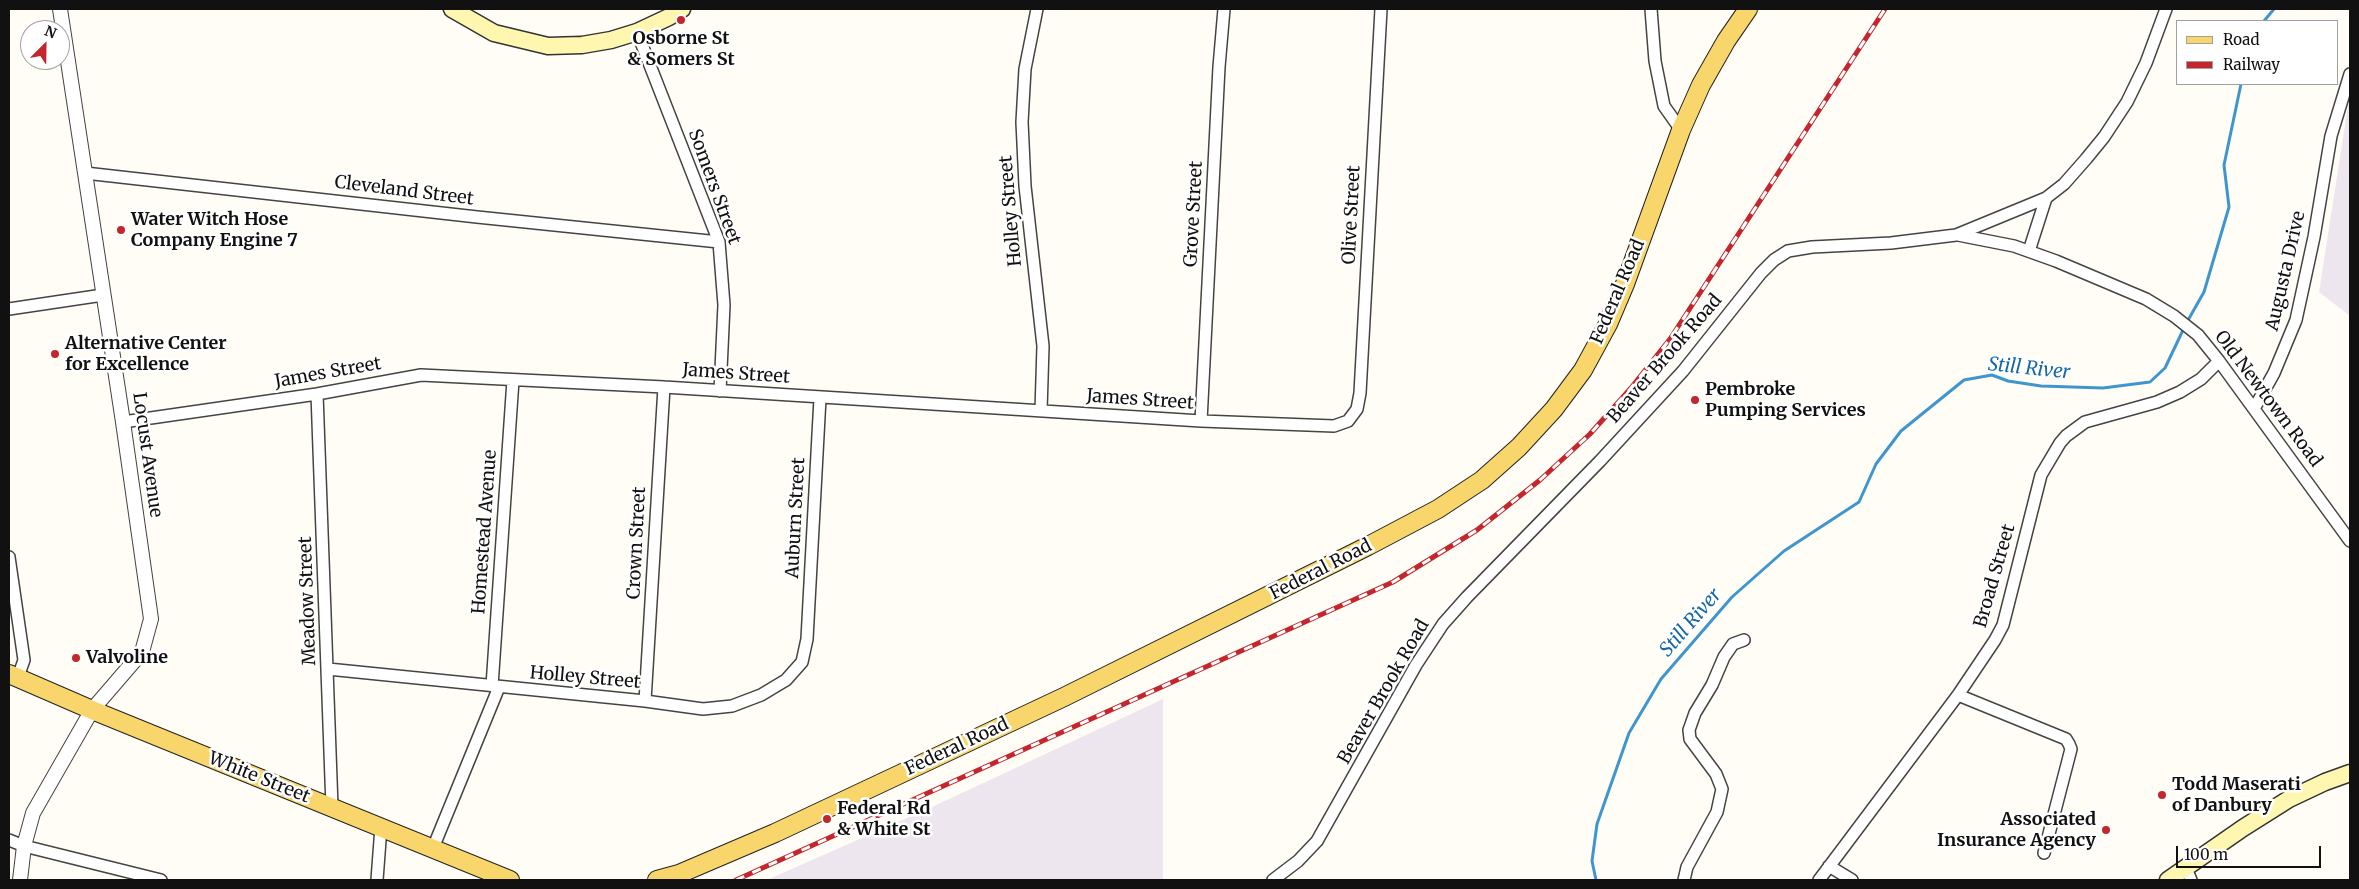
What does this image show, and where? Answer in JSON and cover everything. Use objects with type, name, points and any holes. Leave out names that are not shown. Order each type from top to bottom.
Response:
[{"type":"main road","points":[[452,9],[494,33],[548,46],[582,45],[637,32],[682,9]]},
{"type":"main road","name":"Federal Road","points":[[657,880],[679,874],[775,833],[1072,694],[1368,546],[1438,508],[1482,480],[1519,447],[1554,409],[1583,370],[1608,324],[1625,284],[1681,130],[1706,76],[1726,41],[1748,9]]},
{"type":"main road","name":"White Street","points":[[13,676],[510,880]]},
{"type":"main road","points":[[2168,880],[2189,874],[2243,828],[2289,799],[2325,782],[2350,773]]},
{"type":"street","name":"Locust Avenue","points":[[20,880],[24,846],[33,813],[92,710],[138,660],[144,647],[150,624],[123,422],[60,9]]},
{"type":"street","name":"Holley Street","points":[[1037,9],[1025,69],[1022,122],[1024,186],[1043,346],[1041,411]]},
{"type":"street","name":"Grove Street","points":[[1201,421],[1219,67],[1224,9]]},
{"type":"street","name":"Olive Street","points":[[1348,421],[1357,408],[1360,393],[1381,9]]},
{"type":"street","points":[[1651,9],[1655,61],[1664,106],[1681,130]]},
{"type":"street","name":"Beaver Brook Road","points":[[1273,880],[1298,862],[1317,840],[1416,666],[1444,624],[1467,597],[1600,461],[1683,371],[1761,273],[1774,260],[1788,251],[1812,247],[1891,243],[1956,235],[2046,198],[2064,184],[2086,159],[2127,102],[2146,63],[2166,9]]},
{"type":"street","name":"Somers Street","points":[[637,32],[719,242],[724,305],[720,391]]},
{"type":"street","name":"Augusta Drive","points":[[2254,407],[2278,365],[2296,320],[2314,237],[2331,136],[2350,74]]},
{"type":"street","name":"Cleveland Street","points":[[85,173],[719,242]]},
{"type":"street","points":[[2029,251],[2046,198]]},
{"type":"street","name":"Old Newtown Road","points":[[1956,235],[1978,238],[2029,251],[2113,284],[2159,307],[2198,335],[2254,407],[2350,541]]},
{"type":"street","points":[[9,309],[104,295]]},
{"type":"street","name":"Broad Street","points":[[1819,880],[1958,695],[2003,625],[2041,475],[2053,452],[2066,436],[2085,422],[2157,402],[2180,392],[2200,379],[2219,361]]},
{"type":"street","name":"James Street","points":[[123,422],[317,394],[421,375],[664,387],[1318,427],[1334,426],[1348,421]]},
{"type":"street","name":"Homestead Avenue","points":[[433,848],[495,687],[513,380]]},
{"type":"street","name":"Crown Street","points":[[645,701],[664,387]]},
{"type":"street","name":"Meadow Street","points":[[317,394],[332,807]]},
{"type":"street","name":"Auburn Street","points":[[807,639],[820,398]]},
{"type":"street","points":[[9,557],[24,660],[13,676]]},
{"type":"street","name":"Holley Street","points":[[328,668],[495,687],[645,701],[702,709],[732,706],[761,695],[786,680],[802,662],[807,639]]},
{"type":"street","points":[[1684,880],[1687,867],[1717,812],[1722,789],[1716,774],[1690,739],[1689,730],[1695,713],[1712,685],[1724,657],[1733,644],[1744,640]]},
{"type":"street","points":[[1958,695],[2066,739],[2071,750],[2044,852]]},
{"type":"street","points":[[376,880],[381,827]]},
{"type":"street","points":[[9,840],[24,846],[162,880]]},
{"type":"street","points":[[1829,866],[1852,880]]},
{"type":"shaded area","points":[[2350,93],[2350,316],[2319,292]]},
{"type":"shaded area","points":[[1163,699],[1163,880],[767,880],[932,807]]},
{"type":"waterway","name":"Still River","points":[[2265,20],[2274,9]]},
{"type":"waterway","name":"Still River","points":[[2187,322],[2204,292],[2229,207],[2224,165],[2241,85]]},
{"type":"waterway","name":"Still River","points":[[1596,880],[1592,861],[1597,824],[1629,733],[1661,679],[1732,597],[1784,551],[1859,502],[1876,464],[1901,431],[1964,380],[1992,375],[2008,381],[2041,386],[2103,388],[2150,382],[2165,368],[2184,328]]},
{"type":"railway","points":[[736,880],[1393,582],[1477,530],[1540,480],[1590,434],[1631,388],[1670,339],[1885,9]]},
{"type":"place","name":"Osborne St & Somers St","points":[[681,20]]},
{"type":"place","name":"Water Witch Hose Company Engine 7","points":[[121,230]]},
{"type":"place","name":"Alternative Center for Excellence","points":[[55,354]]},
{"type":"place","name":"Pembroke Pumping Services","points":[[1695,400]]},
{"type":"place","name":"Valvoline","points":[[76,658]]},
{"type":"place","name":"Todd Maserati of Danbury","points":[[2162,795]]},
{"type":"place","name":"Federal Rd & White St","points":[[827,819]]},
{"type":"place","name":"Associated Insurance Agency","points":[[2106,830]]}]
